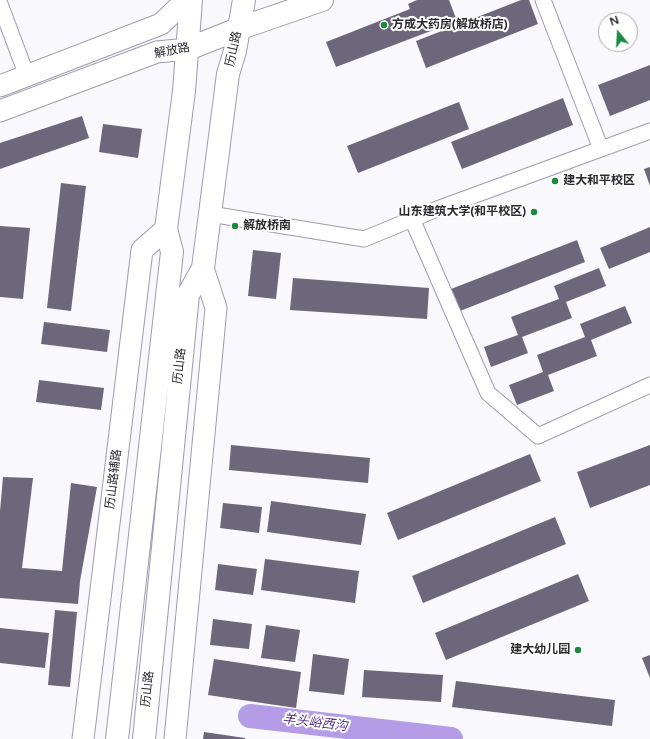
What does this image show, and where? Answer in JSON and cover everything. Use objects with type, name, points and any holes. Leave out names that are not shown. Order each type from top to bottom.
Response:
[{"type":"main road","name":"历山路","points":[[118,739],[172,252],[166,229],[188,49],[192,0]]},
{"type":"main road","name":"历山路","points":[[144,739],[188,295],[203,268],[228,74],[235,51],[244,0]]},
{"type":"main road","name":"解放路","points":[[188,49],[238,29],[322,0]]},
{"type":"street","points":[[0,86],[161,24],[186,0]]},
{"type":"street","points":[[543,0],[601,148]]},
{"type":"street","points":[[0,4],[27,76]]},
{"type":"street","name":"解放路","points":[[0,111],[157,52],[188,49]]},
{"type":"street","points":[[210,214],[364,239],[412,219],[650,131]]},
{"type":"street","points":[[412,219],[488,393],[538,436],[650,385]]},
{"type":"street","name":"历山路辅路","points":[[83,739],[142,250],[166,229]]},
{"type":"street","points":[[175,739],[216,308],[203,268]]},
{"type":"building","points":[[417,0],[449,0],[457,21],[336,67],[326,42],[410,9],[408,4]]},
{"type":"building","points":[[521,0],[529,0],[538,24],[426,68],[416,41]]},
{"type":"building","points":[[650,65],[650,100],[610,116],[598,85]]},
{"type":"building","points":[[563,98],[573,125],[462,169],[451,142]]},
{"type":"building","points":[[459,102],[469,129],[358,173],[347,146]]},
{"type":"building","points":[[82,116],[89,138],[0,169],[0,143]]},
{"type":"building","points":[[103,124],[142,129],[138,158],[99,152]]},
{"type":"building","points":[[650,167],[650,186],[644,169]]},
{"type":"building","points":[[61,183],[86,186],[71,311],[47,308]]},
{"type":"building","points":[[0,226],[30,228],[23,299],[0,297]]},
{"type":"building","points":[[650,227],[650,252],[609,269],[600,248]]},
{"type":"building","points":[[577,240],[585,262],[460,311],[451,289]]},
{"type":"building","points":[[253,250],[281,253],[276,299],[248,296]]},
{"type":"building","points":[[599,268],[606,286],[566,302],[572,318],[522,337],[528,353],[491,367],[484,347],[518,335],[511,317],[559,299],[554,286]]},
{"type":"building","points":[[293,278],[429,288],[427,319],[290,310]]},
{"type":"building","points":[[625,306],[632,323],[591,340],[597,356],[548,375],[554,391],[517,405],[509,385],[543,372],[537,355],[585,337],[580,324]]},
{"type":"building","points":[[44,322],[110,330],[107,352],[41,344]]},
{"type":"building","points":[[39,380],[104,388],[101,410],[36,402]]},
{"type":"building","points":[[231,445],[370,458],[368,483],[229,470]]},
{"type":"building","points":[[650,445],[650,485],[590,508],[577,472]]},
{"type":"building","points":[[530,454],[541,481],[398,540],[387,513]]},
{"type":"building","points":[[3,477],[33,478],[22,568],[62,571],[71,483],[97,487],[80,581],[78,604],[0,598],[0,511]]},
{"type":"building","points":[[271,501],[366,514],[361,545],[267,532]]},
{"type":"building","points":[[223,503],[262,507],[259,533],[220,528]]},
{"type":"building","points":[[555,517],[566,544],[423,603],[412,576]]},
{"type":"building","points":[[265,559],[359,571],[355,603],[261,590]]},
{"type":"building","points":[[218,564],[257,569],[253,595],[215,590]]},
{"type":"building","points":[[578,574],[589,601],[446,660],[435,633]]},
{"type":"building","points":[[55,610],[77,612],[70,687],[48,685]]},
{"type":"building","points":[[213,619],[252,624],[249,649],[210,645]]},
{"type":"building","points":[[266,625],[300,630],[295,662],[261,658]]},
{"type":"building","points":[[0,628],[49,633],[45,668],[0,663]]},
{"type":"building","points":[[313,654],[349,659],[344,695],[309,691]]},
{"type":"building","points":[[650,655],[650,678],[642,658]]},
{"type":"building","points":[[214,659],[301,672],[296,708],[208,695]]},
{"type":"building","points":[[364,670],[443,675],[441,702],[362,697]]},
{"type":"building","points":[[456,681],[615,700],[612,726],[452,707]]},
{"type":"building","points":[[204,732],[245,738],[245,739],[203,739]]},
{"type":"waterway","name":"羊头峪西沟","points":[[250,716],[451,739]]},
{"type":"place","name":"方成大药房(解放桥店)","points":[[384,25]]},
{"type":"place","name":"建大和平校区","points":[[555,181]]},
{"type":"place","name":"山东建筑大学(和平校区)","points":[[534,212]]},
{"type":"place","name":"解放桥南","points":[[235,226]]},
{"type":"place","name":"建大幼儿园","points":[[578,650]]}]
